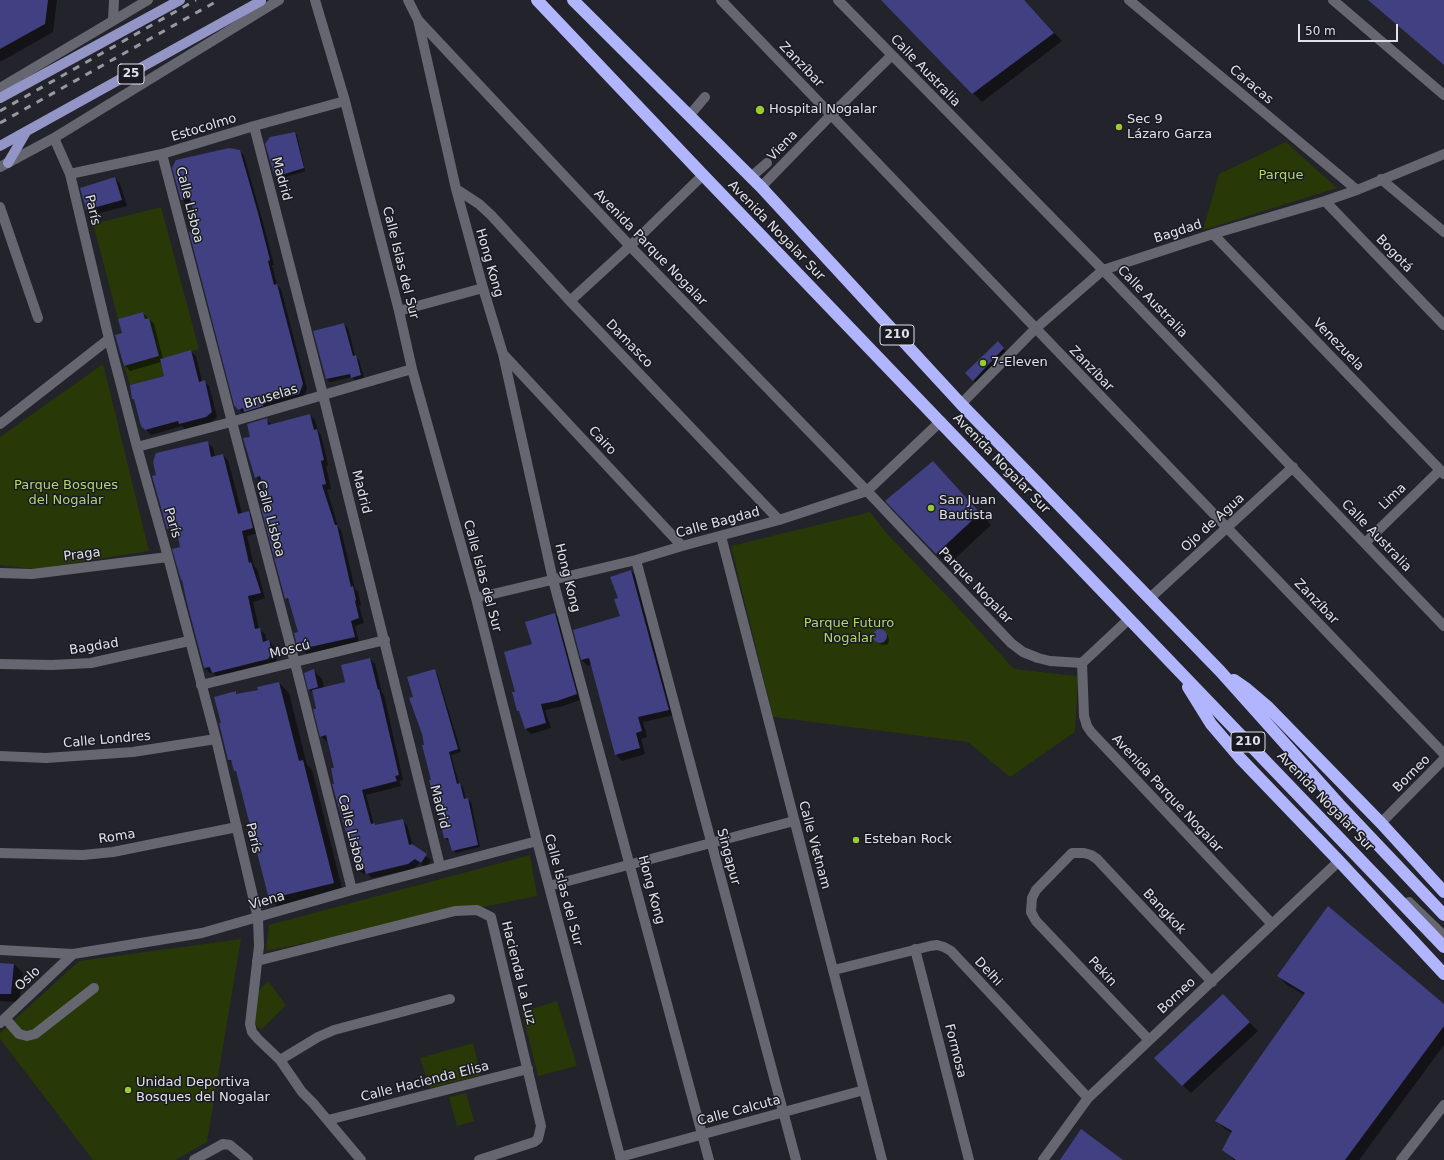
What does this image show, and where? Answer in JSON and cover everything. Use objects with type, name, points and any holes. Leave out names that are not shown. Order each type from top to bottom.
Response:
[{"type":"highway","name":"Avenida Nogalar Sur","points":[[537,0],[1444,947]]},
{"type":"highway","name":"Avenida Nogalar Sur","points":[[573,0],[751,178],[762,187],[961,404],[1220,671],[1339,804],[1444,916]]},
{"type":"highway","points":[[1220,671],[1247,689],[1267,706],[1381,823],[1444,892]]},
{"type":"highway","points":[[1181,674],[1211,724],[1241,759],[1339,861],[1444,974]]},
{"type":"highway","points":[[1433,963],[1444,968]]},
{"type":"main road","points":[[0,98],[180,0]]},
{"type":"main road","name":"25","points":[[0,146],[262,1]]},
{"type":"main road","points":[[4,165],[26,132]]},
{"type":"street","points":[[113,20],[114,0]]},
{"type":"street","points":[[0,88],[148,0]]},
{"type":"street","points":[[4,165],[54,138],[279,0]]},
{"type":"street","name":"Calle Islas del Sur","points":[[315,0],[345,101],[399,310],[412,369],[476,598],[537,841],[620,1158]]},
{"type":"street","name":"Hong Kong","points":[[408,0],[418,20],[456,190],[482,288],[503,354],[553,580],[709,1160]]},
{"type":"street","name":"Zanzíbar","points":[[721,0],[1444,754]]},
{"type":"street","name":"Calle Australia","points":[[838,0],[1103,270],[1444,626]]},
{"type":"street","name":"Caracas","points":[[1129,0],[1357,190]]},
{"type":"street","points":[[1333,0],[1444,95]]},
{"type":"street","name":"Avenida Parque Nogalar","points":[[418,20],[630,246],[867,491]]},
{"type":"street","name":"Viena","points":[[762,187],[831,115],[892,56]]},
{"type":"street","points":[[689,116],[705,97]]},
{"type":"street","name":"Estocolmo","points":[[70,174],[162,154],[254,126],[345,101]]},
{"type":"street","name":"Madrid","points":[[254,126],[324,394],[440,866]]},
{"type":"street","name":"París","points":[[54,138],[70,174],[109,339],[216,738],[258,918]]},
{"type":"street","name":"Calle Lisboa","points":[[162,154],[295,663],[352,890]]},
{"type":"street","name":"Bagdad","points":[[961,404],[1035,329],[1103,270],[1213,234],[1325,201],[1357,190],[1444,154]]},
{"type":"street","points":[[751,178],[767,163]]},
{"type":"street","points":[[570,301],[630,246],[703,175]]},
{"type":"street","points":[[1381,179],[1444,232]]},
{"type":"street","name":"Damasco","points":[[456,190],[479,204],[491,215],[570,301],[779,520]]},
{"type":"street","name":"Bogotá","points":[[1325,201],[1444,325]]},
{"type":"street","points":[[0,207],[38,318]]},
{"type":"street","name":"Venezuela","points":[[1213,234],[1442,472]]},
{"type":"street","points":[[399,310],[482,288]]},
{"type":"street","points":[[0,424],[109,339]]},
{"type":"street","name":"Cairo","points":[[503,354],[682,546]]},
{"type":"street","name":"Bruselas","points":[[137,447],[231,422],[412,369]]},
{"type":"street","name":"Calle Bagdad","points":[[476,598],[636,560],[779,520],[867,491],[941,422]]},
{"type":"street","name":"Ojo de Agua","points":[[1150,598],[1293,468]]},
{"type":"street","name":"Lima","points":[[1365,543],[1442,472]]},
{"type":"street","name":"Parque Nogalar","points":[[867,491],[1012,643],[1023,652],[1050,661],[1082,664]]},
{"type":"street","name":"Calle Vietnam","points":[[721,536],[882,1160]]},
{"type":"street","name":"Praga","points":[[0,573],[32,574],[168,557]]},
{"type":"street","name":"Singapur","points":[[636,560],[796,1160]]},
{"type":"street","points":[[1082,664],[1129,619]]},
{"type":"street","name":"Moscú","points":[[201,686],[385,640]]},
{"type":"street","name":"Bagdad","points":[[0,664],[52,665],[91,663],[190,641]]},
{"type":"street","name":"Avenida Parque Nogalar","points":[[1082,664],[1084,716],[1087,726],[1091,732],[1272,924]]},
{"type":"street","name":"Calle Londres","points":[[0,756],[46,758],[133,752],[216,738]]},
{"type":"street","name":"Borneo","points":[[1381,823],[1444,759]]},
{"type":"street","points":[[549,886],[794,821]]},
{"type":"street","name":"Roma","points":[[0,853],[76,855],[98,853],[150,845],[237,827]]},
{"type":"street","name":"Viena","points":[[0,950],[73,954],[202,933],[352,890],[537,841]]},
{"type":"street","name":"Pekin","points":[[1096,859],[1091,855],[1084,853],[1072,853],[1036,890],[1031,905],[1031,912],[1036,921],[1149,1040]]},
{"type":"street","name":"Bangkok","points":[[1096,859],[1212,982]]},
{"type":"street","name":"Borneo","points":[[1043,1160],[1088,1098],[1339,861]]},
{"type":"street","points":[[1409,902],[1444,936]]},
{"type":"street","name":"Hacienda La Luz","points":[[257,961],[455,911],[477,910],[491,917],[541,1126],[538,1138],[534,1142],[479,1160]]},
{"type":"street","points":[[258,918],[259,946],[250,1024],[252,1032],[280,1060],[302,1092],[328,1120],[360,1160]]},
{"type":"street","name":"Delhi","points":[[834,970],[915,949],[937,945],[944,947],[951,951],[1088,1098]]},
{"type":"street","name":"Formosa","points":[[915,949],[969,1160]]},
{"type":"street","name":"Oslo","points":[[2,1020],[73,954]]},
{"type":"street","points":[[2,1020],[20,1034],[27,1036],[35,1034],[94,988]]},
{"type":"street","points":[[280,1060],[318,1037],[334,1030],[450,999]]},
{"type":"street","name":"Calle Hacienda Elisa","points":[[328,1120],[528,1069]]},
{"type":"street","name":"Calle Calcuta","points":[[620,1158],[864,1090]]},
{"type":"street","points":[[1401,1160],[1444,1105]]},
{"type":"street","points":[[194,1160],[216,1147],[226,1144],[235,1149],[248,1160]]},
{"type":"green space","name":"Parque","points":[[1286,142],[1337,188],[1203,230],[1219,174]]},
{"type":"green space","points":[[161,207],[199,349],[160,359],[166,375],[130,385],[124,366],[159,356],[149,318],[145,319],[143,312],[118,319],[93,224]]},
{"type":"green space","name":"Parque Bosques del Nogalar","points":[[103,364],[149,551],[35,569],[0,565],[0,437]]},
{"type":"green space","name":"Parque Futuro Nogalar","points":[[870,512],[888,535],[949,598],[1014,669],[1078,676],[1075,732],[1010,777],[968,742],[773,717],[731,546]]},
{"type":"green space","points":[[530,855],[537,896],[266,951],[269,925]]},
{"type":"green space","name":"Unidad Deportiva Bosques del Nogalar","points":[[241,939],[207,1142],[175,1160],[93,1160],[0,1039],[0,1033],[79,961]]},
{"type":"green space","points":[[268,981],[286,1005],[261,1030],[253,1022],[258,991]]},
{"type":"green space","points":[[557,1001],[577,1066],[538,1076],[522,1012]]},
{"type":"green space","points":[[473,1043],[481,1075],[430,1088],[420,1058]]},
{"type":"green space","points":[[466,1093],[474,1121],[457,1126],[449,1097]]},
{"type":"building","points":[[0,0],[48,0],[45,24],[0,49]]},
{"type":"building","points":[[881,0],[1024,0],[1054,33],[972,94]]},
{"type":"building","points":[[1368,0],[1444,0],[1444,65]]},
{"type":"building","points":[[295,132],[304,168],[275,177],[265,144],[270,137]]},
{"type":"building","points":[[229,148],[240,150],[270,260],[268,261],[274,285],[277,284],[303,384],[299,394],[263,403],[263,406],[244,412],[243,408],[238,410],[234,405],[189,232],[198,230],[190,198],[181,200],[172,168],[176,160]]},
{"type":"building","points":[[115,177],[122,200],[86,210],[80,188]]},
{"type":"building","points":[[143,312],[145,319],[149,318],[159,356],[124,366],[115,335],[122,333],[118,319]]},
{"type":"building","points":[[344,323],[353,356],[356,355],[361,375],[351,378],[350,374],[326,379],[313,331]]},
{"type":"building","name":"7-Eleven","points":[[998,341],[1004,348],[973,381],[965,373]]},
{"type":"building","points":[[191,350],[199,382],[205,380],[212,412],[206,417],[179,424],[178,421],[145,430],[141,426],[134,399],[132,399],[130,385],[164,376],[160,359]]},
{"type":"building","points":[[310,414],[314,430],[317,429],[324,460],[321,461],[326,484],[322,485],[335,525],[337,525],[351,587],[353,586],[359,618],[351,621],[355,637],[301,649],[300,645],[297,646],[294,633],[298,632],[288,598],[285,599],[261,508],[268,506],[260,476],[255,478],[243,438],[250,437],[247,424],[267,418],[268,425]]},
{"type":"building","points":[[208,441],[211,457],[223,454],[238,514],[249,511],[253,528],[242,531],[249,563],[251,562],[261,593],[248,596],[255,629],[260,628],[263,642],[269,640],[272,653],[268,659],[212,673],[210,667],[204,668],[182,580],[172,549],[180,547],[176,527],[167,529],[152,476],[156,475],[153,462],[156,453]]},
{"type":"building","name":"San Juan Bautista","points":[[933,461],[980,513],[936,554],[885,501]]},
{"type":"building","points":[[631,570],[669,710],[638,717],[642,731],[636,733],[640,748],[615,755],[589,658],[581,660],[573,630],[620,616],[614,599],[618,598],[610,577]]},
{"type":"building","points":[[555,613],[577,694],[557,701],[541,704],[546,723],[525,729],[519,711],[517,711],[512,692],[515,692],[504,652],[532,644],[525,622]]},
{"type":"building","points":[[877,629],[883,629],[887,633],[887,639],[883,643],[877,643],[873,639],[873,633]]},
{"type":"building","points":[[370,658],[378,690],[379,689],[399,775],[395,776],[397,781],[362,790],[371,824],[375,823],[375,825],[403,819],[409,845],[412,844],[427,854],[421,863],[415,859],[408,864],[366,874],[364,868],[357,870],[354,861],[332,784],[334,784],[331,768],[334,768],[326,735],[320,737],[313,709],[316,709],[312,690],[345,682],[341,665]]},
{"type":"building","points":[[314,669],[318,687],[308,690],[304,673]]},
{"type":"building","points":[[435,669],[458,749],[449,752],[457,784],[460,783],[464,799],[468,798],[478,845],[452,851],[448,838],[444,838],[441,825],[443,824],[438,804],[436,809],[429,780],[431,780],[422,745],[424,745],[422,734],[409,698],[413,697],[407,677]]},
{"type":"building","points":[[279,682],[299,761],[303,760],[334,883],[269,899],[236,771],[234,771],[231,760],[228,760],[214,697],[236,691],[236,694],[258,690],[257,687]]},
{"type":"building","points":[[1328,906],[1444,1004],[1444,1026],[1345,1160],[1236,1160],[1222,1150],[1232,1131],[1215,1121],[1305,993],[1277,976]]},
{"type":"building","points":[[0,963],[14,964],[11,994],[0,994]]},
{"type":"building","points":[[1223,994],[1250,1022],[1182,1086],[1154,1058]]},
{"type":"building","points":[[1081,1129],[1123,1160],[1060,1160]]},
{"type":"railway","points":[[0,111],[196,0]]},
{"type":"railway","points":[[0,123],[219,0]]},
{"type":"place","name":"Hospital Nogalar","points":[[760,110]]},
{"type":"place","name":"Sec 9 Lázaro Garza","points":[[1119,127]]},
{"type":"place","name":"7-Eleven","points":[[983,363]]},
{"type":"place","name":"San Juan Bautista","points":[[931,508]]},
{"type":"place","name":"Esteban Rock","points":[[856,840]]},
{"type":"place","name":"Unidad Deportiva Bosques del Nogalar","points":[[128,1090]]}]
